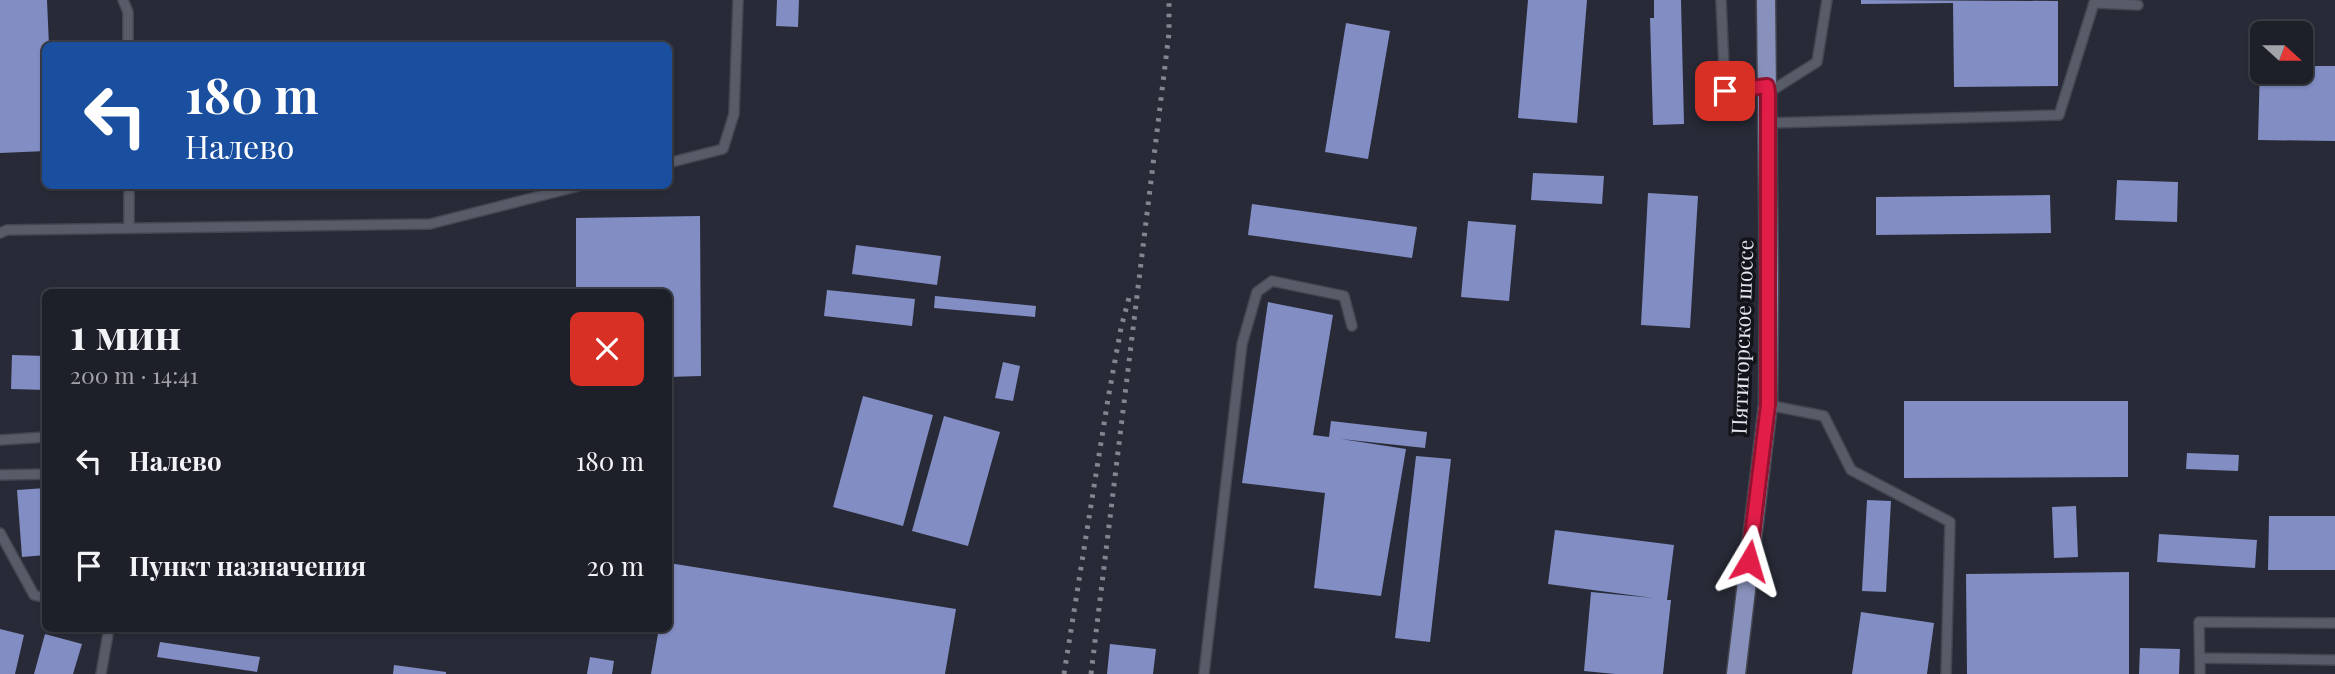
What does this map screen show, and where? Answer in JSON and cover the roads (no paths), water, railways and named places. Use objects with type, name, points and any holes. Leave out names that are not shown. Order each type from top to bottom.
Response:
[{"type":"main road","name":"Пятигорское шоссе","points":[[1736,674],[1768,405],[1766,0]]},
{"type":"lane","points":[[123,0],[128,12],[128,42]]},
{"type":"lane","points":[[672,162],[723,149],[734,114],[738,0]]},
{"type":"lane","points":[[1721,0],[1725,91],[1767,89],[1817,62],[1827,0]]},
{"type":"lane","points":[[1768,123],[2059,115],[2094,3],[2138,5]]},
{"type":"lane","points":[[129,189],[129,227]]},
{"type":"lane","points":[[0,233],[7,230],[129,227],[430,224],[567,189]]},
{"type":"lane","points":[[1204,674],[1242,344],[1257,292],[1272,281],[1344,296],[1352,326]]},
{"type":"lane","points":[[1768,405],[1824,416],[1851,470],[1950,522],[1946,674]]},
{"type":"lane","points":[[0,440],[42,437]]},
{"type":"lane","points":[[0,475],[42,474]]},
{"type":"lane","points":[[0,533],[34,595],[42,597]]},
{"type":"lane","points":[[2200,674],[2199,622],[2335,624]]},
{"type":"lane","points":[[101,674],[108,632]]},
{"type":"lane","points":[[2200,658],[2335,660]]},
{"type":"railway","points":[[1091,674],[1169,33],[1169,0]]},
{"type":"railway","points":[[1064,674],[1108,399],[1130,294]]}]
